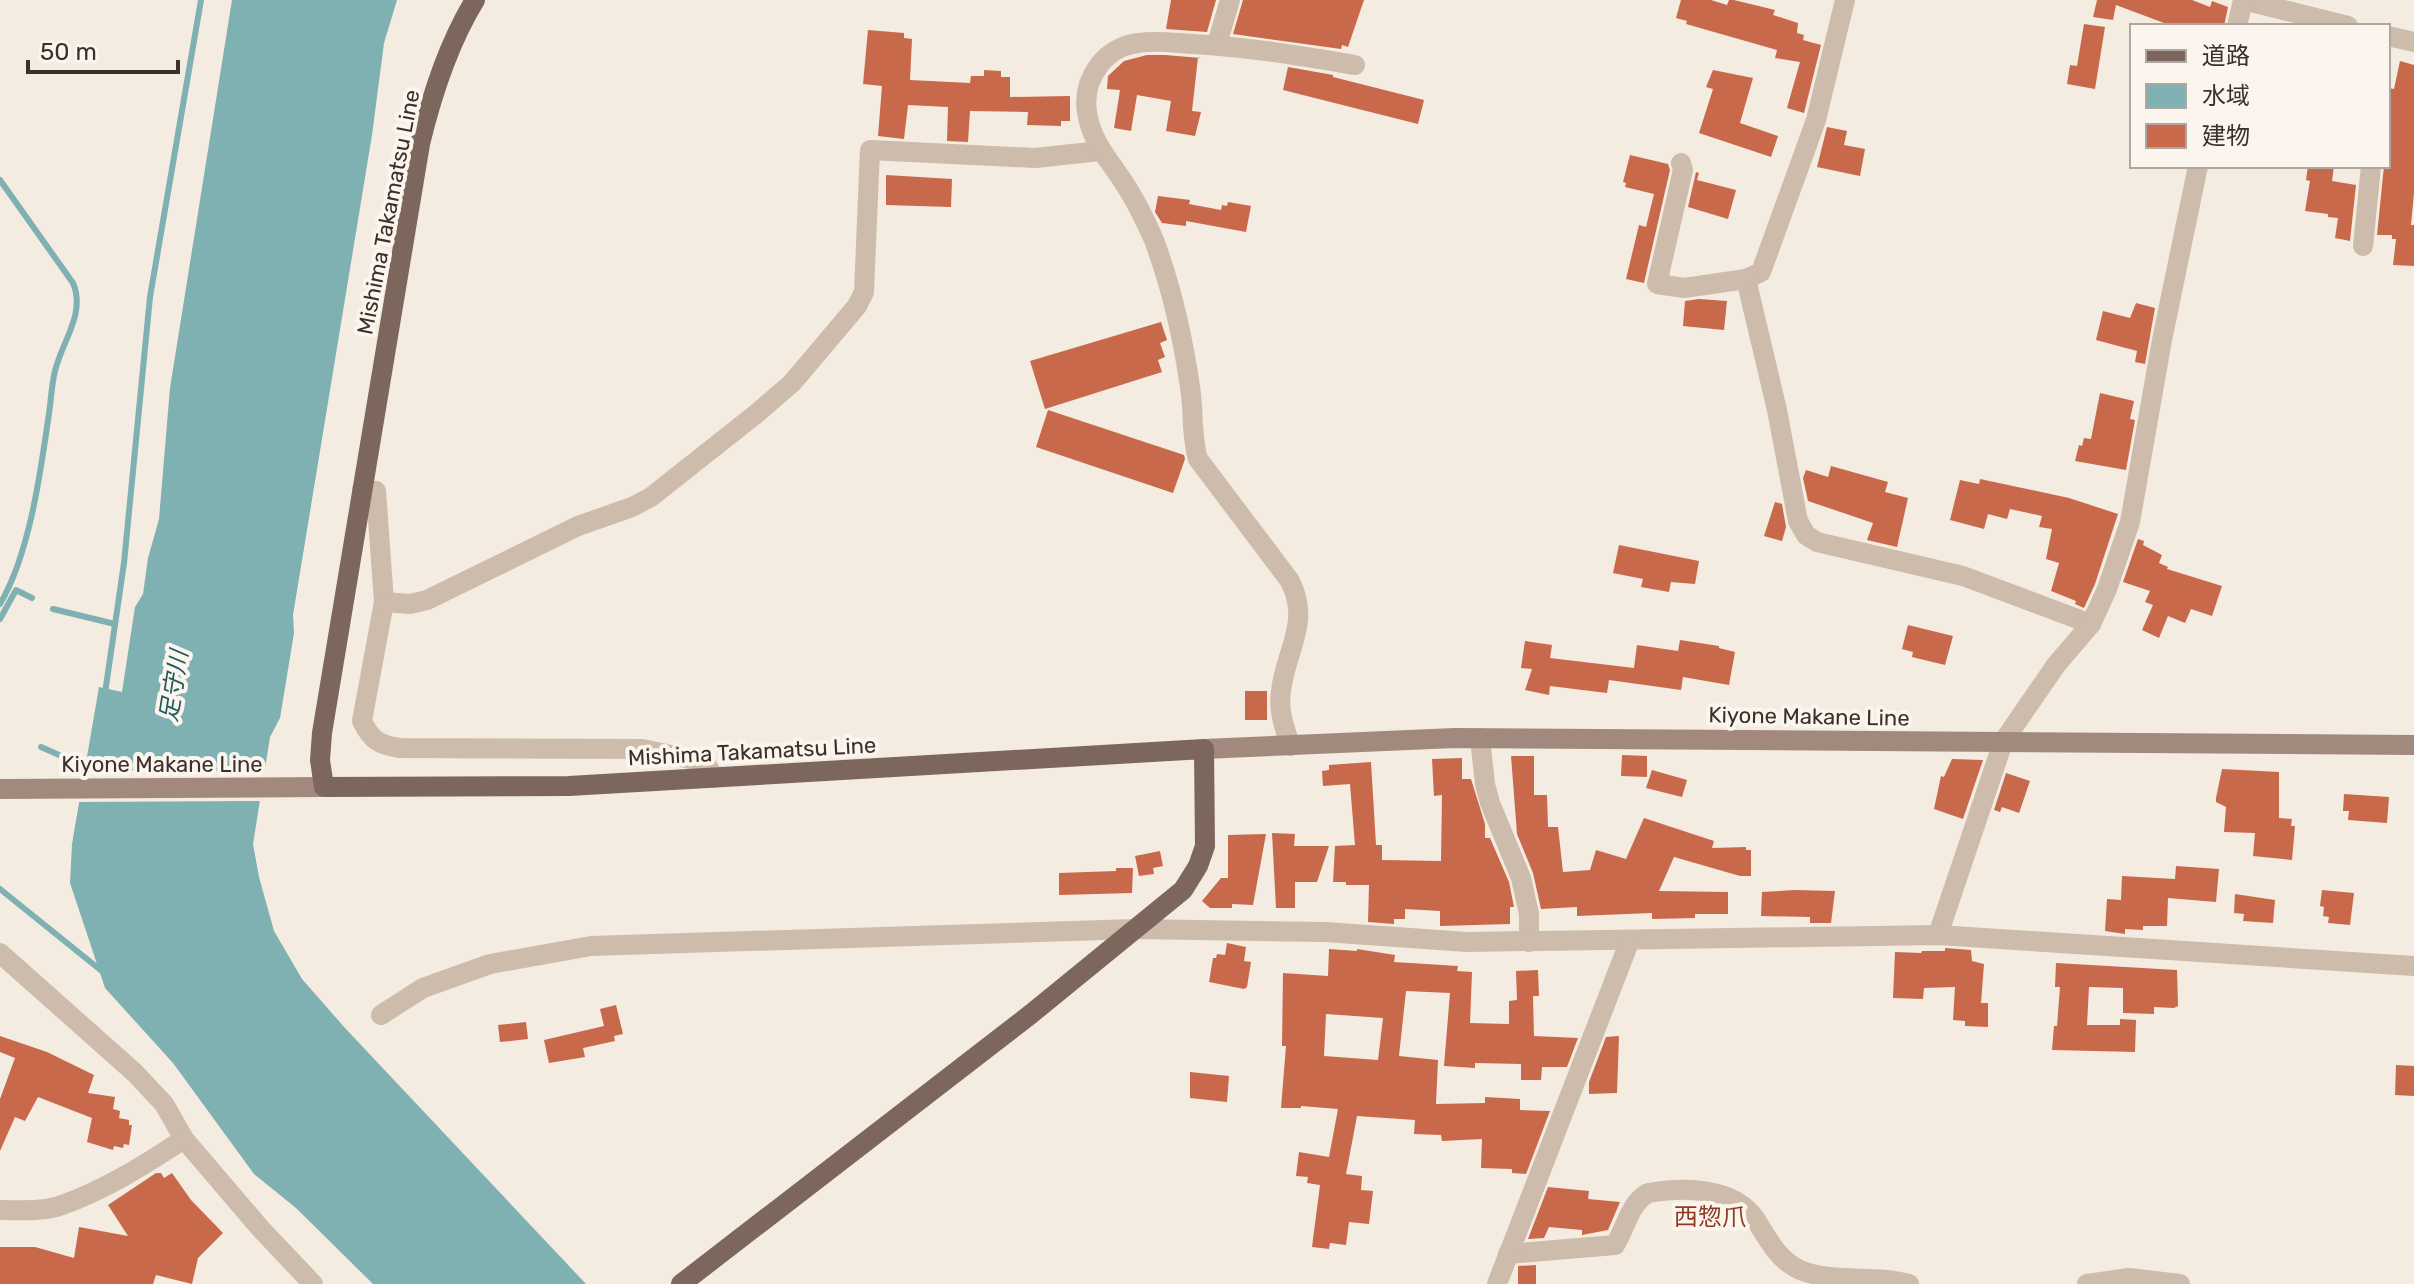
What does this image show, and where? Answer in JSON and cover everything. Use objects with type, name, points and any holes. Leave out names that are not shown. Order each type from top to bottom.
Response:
[{"type":"main road","name":"Mishima Takamatsu Line","points":[[475,0],[458,31],[432,98],[420,144],[322,733],[320,760],[324,787],[569,786],[1204,749]]},
{"type":"main road","name":"Kiyone Makane Line","points":[[1204,749],[1480,738],[2414,745]]},
{"type":"main road","points":[[681,1284],[1031,1014],[1183,890],[1198,866],[1205,846],[1204,749]]},
{"type":"main road","name":"Kiyone Makane Line","points":[[9,789],[324,787]]},
{"type":"street","points":[[1217,44],[1230,0]]},
{"type":"street","points":[[1681,163],[1683,170],[1657,284],[1704,287],[1746,279],[1761,272],[1816,120],[1845,0]]},
{"type":"street","points":[[2237,24],[2243,0],[2340,24]]},
{"type":"street","points":[[2390,36],[2414,42]]},
{"type":"street","points":[[1291,746],[1281,721],[1280,692],[1300,621],[1298,600],[1290,581],[1198,459],[1187,369],[1155,243],[1125,185],[1100,151],[1090,124],[1087,100],[1095,69],[1104,58],[1137,42],[1217,44],[1355,65]]},
{"type":"street","points":[[384,602],[410,604],[427,600],[578,526],[651,497],[792,383],[857,306],[864,292],[870,150],[1035,158],[1100,151]]},
{"type":"street","points":[[1938,935],[2003,742],[2056,665],[2091,624],[2107,589],[2130,522],[2162,340],[2198,168]]},
{"type":"street","points":[[2363,246],[2371,168]]},
{"type":"street","points":[[1746,279],[1777,410],[1798,521],[1806,535],[1828,545],[1974,579],[2091,624]]},
{"type":"street","points":[[362,490],[376,491],[384,602],[362,721],[370,738],[383,746],[400,748],[642,749],[705,762],[714,778]]},
{"type":"street","points":[[1480,738],[1490,803],[1521,878],[1529,914],[1529,942]]},
{"type":"street","points":[[381,1015],[423,988],[490,964],[591,946],[1136,929],[1325,932],[1467,942],[1938,935],[2414,966]]},
{"type":"street","points":[[1497,1284],[1630,940]]},
{"type":"street","points":[[0,953],[135,1073],[164,1104],[184,1139],[313,1284]]},
{"type":"street","points":[[0,1210],[61,1206],[140,1168],[184,1139]]},
{"type":"street","points":[[1508,1254],[1615,1245],[1633,1208],[1648,1193],[1707,1191],[1739,1203],[1748,1210],[1775,1250],[1797,1269],[1827,1278],[1909,1284]]},
{"type":"street","points":[[2091,1284],[2129,1278],[2180,1284]]},
{"type":"water","name":"足守川","points":[[232,0],[397,0],[384,43],[372,135],[293,615],[294,633],[280,718],[270,737],[253,844],[259,877],[274,931],[302,979],[586,1284],[373,1284],[296,1208],[254,1174],[173,1063],[105,988],[70,883],[72,844],[99,687],[122,692],[135,607],[143,594],[148,558],[159,519],[170,388]]},
{"type":"pier","points":[[81,771],[268,771],[263,801],[75,802]]},
{"type":"building","points":[[1171,0],[1216,0],[1207,32],[1166,29]]},
{"type":"building","points":[[1243,0],[1364,0],[1348,47],[1342,45],[1341,49],[1233,34]]},
{"type":"building","points":[[1681,0],[1711,0],[1727,5],[1729,0],[1734,0],[1775,10],[1773,15],[1798,23],[1797,33],[1804,35],[1803,40],[1821,45],[1804,113],[1787,108],[1800,62],[1775,58],[1777,50],[1686,24],[1687,21],[1676,18]]},
{"type":"building","points":[[2097,0],[2192,0],[2210,7],[2212,1],[2228,7],[2224,24],[2167,24],[2116,5],[2113,20],[2093,17]]},
{"type":"building","points":[[2084,24],[2105,27],[2095,89],[2067,84],[2070,65],[2077,66]]},
{"type":"building","points":[[868,30],[904,33],[904,38],[912,39],[910,80],[970,83],[971,76],[984,76],[984,70],[1001,71],[1001,77],[1010,77],[1010,97],[1070,96],[1070,121],[1061,121],[1061,126],[1027,125],[1028,112],[970,111],[968,142],[947,141],[948,107],[908,105],[904,139],[878,136],[882,86],[863,84]]},
{"type":"building","points":[[1147,55],[1198,58],[1192,111],[1201,112],[1195,136],[1166,131],[1171,101],[1137,95],[1131,131],[1114,128],[1120,90],[1107,89],[1108,76],[1124,61]]},
{"type":"building","points":[[2400,61],[2414,65],[2411,225],[2414,225],[2414,266],[2393,265],[2396,239],[2392,239],[2392,235],[2377,235],[2384,168],[2390,168],[2390,88],[2394,89]]},
{"type":"building","points":[[1288,67],[1333,75],[1424,100],[1418,124],[1283,90]]},
{"type":"building","points":[[1713,70],[1753,78],[1740,123],[1778,136],[1771,157],[1699,133],[1713,89],[1706,87]]},
{"type":"building","points":[[1827,127],[1847,131],[1844,145],[1865,149],[1860,176],[1817,167]]},
{"type":"building","points":[[1630,155],[1668,164],[1670,170],[1644,283],[1626,279],[1639,225],[1646,227],[1654,194],[1625,187],[1626,183],[1623,182]]},
{"type":"building","points":[[2308,168],[2334,168],[2332,181],[2356,185],[2350,241],[2335,238],[2338,218],[2305,211],[2310,181],[2306,180]]},
{"type":"building","points":[[1696,172],[1699,173],[1697,180],[1736,190],[1728,219],[1688,207]]},
{"type":"building","points":[[886,175],[952,179],[951,207],[886,205]]},
{"type":"building","points":[[1158,196],[1190,200],[1189,204],[1221,210],[1222,205],[1227,206],[1228,202],[1251,206],[1246,232],[1186,221],[1186,226],[1162,223],[1155,212]]},
{"type":"building","points":[[1685,301],[1727,301],[1724,330],[1683,326]]},
{"type":"building","points":[[2136,303],[2155,308],[2145,364],[2135,362],[2137,351],[2096,340],[2103,311],[2130,318]]},
{"type":"building","points":[[1161,322],[1167,340],[1160,343],[1165,357],[1158,360],[1162,372],[1045,409],[1030,361]]},
{"type":"building","points":[[2100,393],[2134,401],[2130,419],[2135,420],[2126,470],[2075,461],[2084,438],[2091,439]]},
{"type":"building","points":[[1048,410],[1184,455],[1173,493],[1036,447]]},
{"type":"building","points":[[1831,466],[1888,482],[1885,492],[1908,498],[1897,547],[1867,540],[1873,523],[1808,501],[1803,478],[1806,470],[1828,477]]},
{"type":"building","points":[[1980,479],[2069,498],[2118,514],[2084,608],[2075,604],[2076,601],[2051,591],[2059,563],[2046,559],[2052,529],[2039,527],[2042,516],[2010,509],[2007,519],[1988,514],[1984,529],[1950,520],[1960,480],[1979,484]]},
{"type":"building","points":[[1775,502],[1782,504],[1786,527],[1782,541],[1764,536]]},
{"type":"building","points":[[2138,539],[2162,555],[2159,563],[2167,569],[2222,586],[2212,616],[2191,609],[2185,623],[2168,616],[2159,638],[2142,630],[2153,605],[2145,602],[2150,591],[2123,582]]},
{"type":"building","points":[[1619,545],[1699,561],[1695,584],[1671,582],[1669,592],[1641,587],[1643,579],[1613,573]]},
{"type":"building","points":[[1908,625],[1953,636],[1945,665],[1912,657],[1913,652],[1902,649]]},
{"type":"building","points":[[1680,640],[1719,646],[1735,652],[1729,685],[1683,677],[1681,690],[1609,680],[1607,693],[1550,686],[1549,695],[1525,690],[1532,669],[1521,668],[1525,641],[1552,645],[1550,658],[1634,668],[1637,645],[1678,651]]},
{"type":"building","points":[[1245,691],[1267,691],[1267,720],[1245,720]]},
{"type":"building","points":[[1622,755],[1647,756],[1647,777],[1621,776]]},
{"type":"building","points":[[1511,756],[1534,756],[1534,795],[1547,795],[1548,827],[1558,827],[1563,872],[1590,870],[1596,850],[1626,859],[1644,818],[1714,841],[1712,848],[1746,847],[1746,850],[1751,850],[1751,876],[1740,876],[1674,857],[1659,891],[1728,892],[1728,914],[1652,919],[1652,913],[1577,916],[1577,907],[1541,909],[1533,873],[1517,834]]},
{"type":"building","points":[[1462,758],[1462,779],[1471,779],[1485,824],[1485,838],[1490,838],[1509,882],[1514,907],[1510,907],[1510,924],[1440,926],[1440,911],[1405,909],[1405,919],[1394,919],[1394,924],[1368,922],[1369,885],[1333,882],[1335,846],[1355,845],[1350,784],[1323,786],[1322,771],[1329,770],[1329,765],[1371,762],[1376,845],[1382,845],[1382,860],[1441,861],[1442,795],[1434,796],[1432,759]]},
{"type":"building","points":[[1952,759],[1983,760],[1963,819],[1934,809],[1941,776],[1944,777]]},
{"type":"building","points":[[2222,769],[2279,772],[2279,818],[2292,819],[2291,826],[2295,826],[2292,860],[2253,856],[2255,833],[2224,832],[2226,807],[2216,802]]},
{"type":"building","points":[[1652,770],[1687,780],[1682,797],[1646,788]]},
{"type":"building","points":[[2006,773],[2030,781],[2019,813],[2002,807],[2000,812],[1994,810]]},
{"type":"building","points":[[2344,794],[2389,797],[2387,823],[2348,820],[2349,811],[2343,811]]},
{"type":"building","points":[[1272,833],[1295,834],[1294,846],[1329,846],[1317,882],[1295,882],[1295,908],[1276,908]]},
{"type":"building","points":[[1266,834],[1253,905],[1232,904],[1232,908],[1210,908],[1202,901],[1221,878],[1228,878],[1228,835]]},
{"type":"building","points":[[1160,851],[1163,866],[1153,868],[1154,874],[1139,876],[1135,856]]},
{"type":"building","points":[[2176,866],[2219,869],[2216,902],[2168,898],[2167,926],[2125,929],[2125,934],[2105,931],[2107,899],[2121,900],[2122,876],[2175,879]]},
{"type":"building","points":[[1116,868],[1133,868],[1132,893],[1059,895],[1059,873],[1116,871]]},
{"type":"building","points":[[2322,890],[2354,893],[2350,925],[2328,923],[2329,917],[2323,916],[2324,907],[2320,906]]},
{"type":"building","points":[[1835,891],[1831,923],[1810,923],[1810,917],[1761,916],[1762,892]]},
{"type":"building","points":[[2235,894],[2275,900],[2273,923],[2243,921],[2244,914],[2234,913]]},
{"type":"building","points":[[1227,943],[1246,947],[1244,961],[1251,962],[1247,987],[1244,989],[1209,982],[1213,958],[1217,954],[1225,955]]},
{"type":"building","points":[[1945,948],[1971,950],[1972,961],[1984,964],[1981,1003],[1988,1003],[1988,1027],[1965,1026],[1965,1021],[1953,1020],[1955,987],[1924,988],[1923,999],[1893,998],[1895,952],[1921,953],[1945,951]]},
{"type":"building","points":[[1329,949],[1357,949],[1395,955],[1394,962],[1458,966],[1457,971],[1472,972],[1470,1023],[1509,1024],[1509,1001],[1517,1000],[1516,971],[1538,970],[1539,996],[1533,996],[1534,1036],[1578,1038],[1567,1067],[1542,1067],[1541,1080],[1521,1080],[1521,1064],[1475,1063],[1475,1068],[1444,1066],[1450,993],[1406,991],[1399,1056],[1438,1060],[1436,1104],[1485,1103],[1485,1097],[1520,1099],[1520,1110],[1550,1111],[1526,1174],[1512,1173],[1512,1169],[1481,1168],[1482,1139],[1442,1141],[1441,1135],[1414,1134],[1415,1120],[1357,1116],[1346,1174],[1362,1176],[1361,1190],[1373,1191],[1369,1224],[1349,1222],[1346,1245],[1330,1243],[1329,1249],[1312,1247],[1320,1185],[1307,1183],[1308,1177],[1296,1176],[1299,1152],[1329,1157],[1338,1109],[1281,1108],[1286,1046],[1282,1046],[1283,973],[1328,976]],"holes":[[[1326,1014],[1383,1018],[1378,1060],[1324,1056]]]},
{"type":"building","points":[[2056,963],[2177,970],[2178,1006],[2154,1007],[2154,1014],[2123,1013],[2123,988],[2089,987],[2087,1025],[2120,1025],[2120,1019],[2136,1020],[2135,1052],[2052,1050],[2060,987],[2055,987]]},
{"type":"building","points":[[616,1005],[623,1034],[614,1036],[615,1041],[583,1048],[585,1057],[549,1063],[544,1040],[604,1026],[600,1009]]},
{"type":"building","points":[[526,1022],[528,1039],[500,1042],[498,1025]]},
{"type":"building","points":[[0,1036],[47,1052],[94,1075],[88,1093],[115,1097],[113,1109],[120,1111],[119,1118],[129,1120],[129,1125],[132,1125],[129,1145],[124,1144],[123,1148],[114,1146],[113,1150],[87,1142],[92,1118],[38,1097],[25,1121],[15,1117],[0,1151],[0,1099],[15,1058],[0,1052]]},
{"type":"building","points":[[1619,1036],[1617,1093],[1589,1094],[1589,1082],[1606,1037]]},
{"type":"building","points":[[2396,1065],[2414,1066],[2414,1096],[2395,1095]]},
{"type":"building","points":[[1190,1072],[1229,1076],[1227,1102],[1190,1098]]},
{"type":"building","points":[[156,1173],[161,1173],[164,1178],[172,1173],[191,1200],[223,1233],[198,1258],[192,1284],[156,1275],[153,1284],[0,1284],[0,1247],[35,1247],[74,1258],[79,1227],[128,1236],[108,1205]]},
{"type":"building","points":[[1548,1187],[1589,1191],[1588,1199],[1620,1202],[1608,1230],[1582,1235],[1582,1230],[1549,1227],[1544,1238],[1528,1239]]},
{"type":"building","points":[[1536,1265],[1536,1284],[1518,1284],[1518,1266]]},
{"type":"waterway","points":[[105,693],[124,563],[150,297],[201,0]]},
{"type":"waterway","points":[[0,180],[73,283],[77,306],[54,377],[26,539],[0,604]]},
{"type":"waterway","points":[[0,619],[16,590],[32,598]]},
{"type":"waterway","points":[[53,609],[115,624]]},
{"type":"waterway","points":[[41,747],[93,770]]},
{"type":"waterway","points":[[0,889],[103,972]]},
{"type":"district","name":"西惣爪","points":[[1710,1217]]}]
